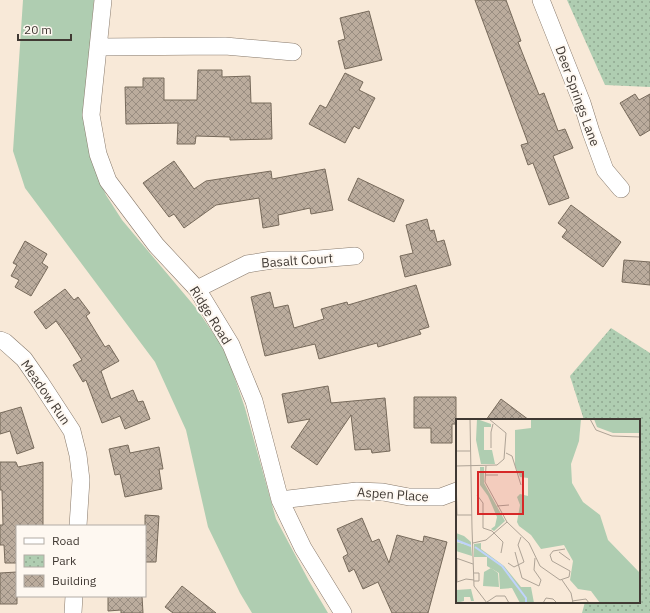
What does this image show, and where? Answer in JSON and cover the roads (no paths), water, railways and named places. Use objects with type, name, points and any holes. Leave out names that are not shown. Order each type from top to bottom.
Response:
[{"type":"street","name":"Ridge Road","points":[[103,0],[91,115],[98,154],[108,181],[156,245],[197,289],[231,345],[254,402],[280,500],[303,548],[343,613]]},
{"type":"street","name":"Deer Springs Lane","points":[[541,0],[582,104],[605,170],[621,189]]},
{"type":"street","points":[[98,48],[225,46],[294,52]]},
{"type":"street","name":"Basalt Court","points":[[197,289],[247,264],[272,260],[306,260],[355,256]]},
{"type":"street","name":"Meadow Run","points":[[0,340],[5,342],[24,359],[72,431],[78,455],[81,480],[78,525]]},
{"type":"street","name":"Aspen Place","points":[[280,500],[357,491],[383,492],[409,498],[441,498],[456,491]]},
{"type":"street","points":[[73,613],[74,597]]}]
